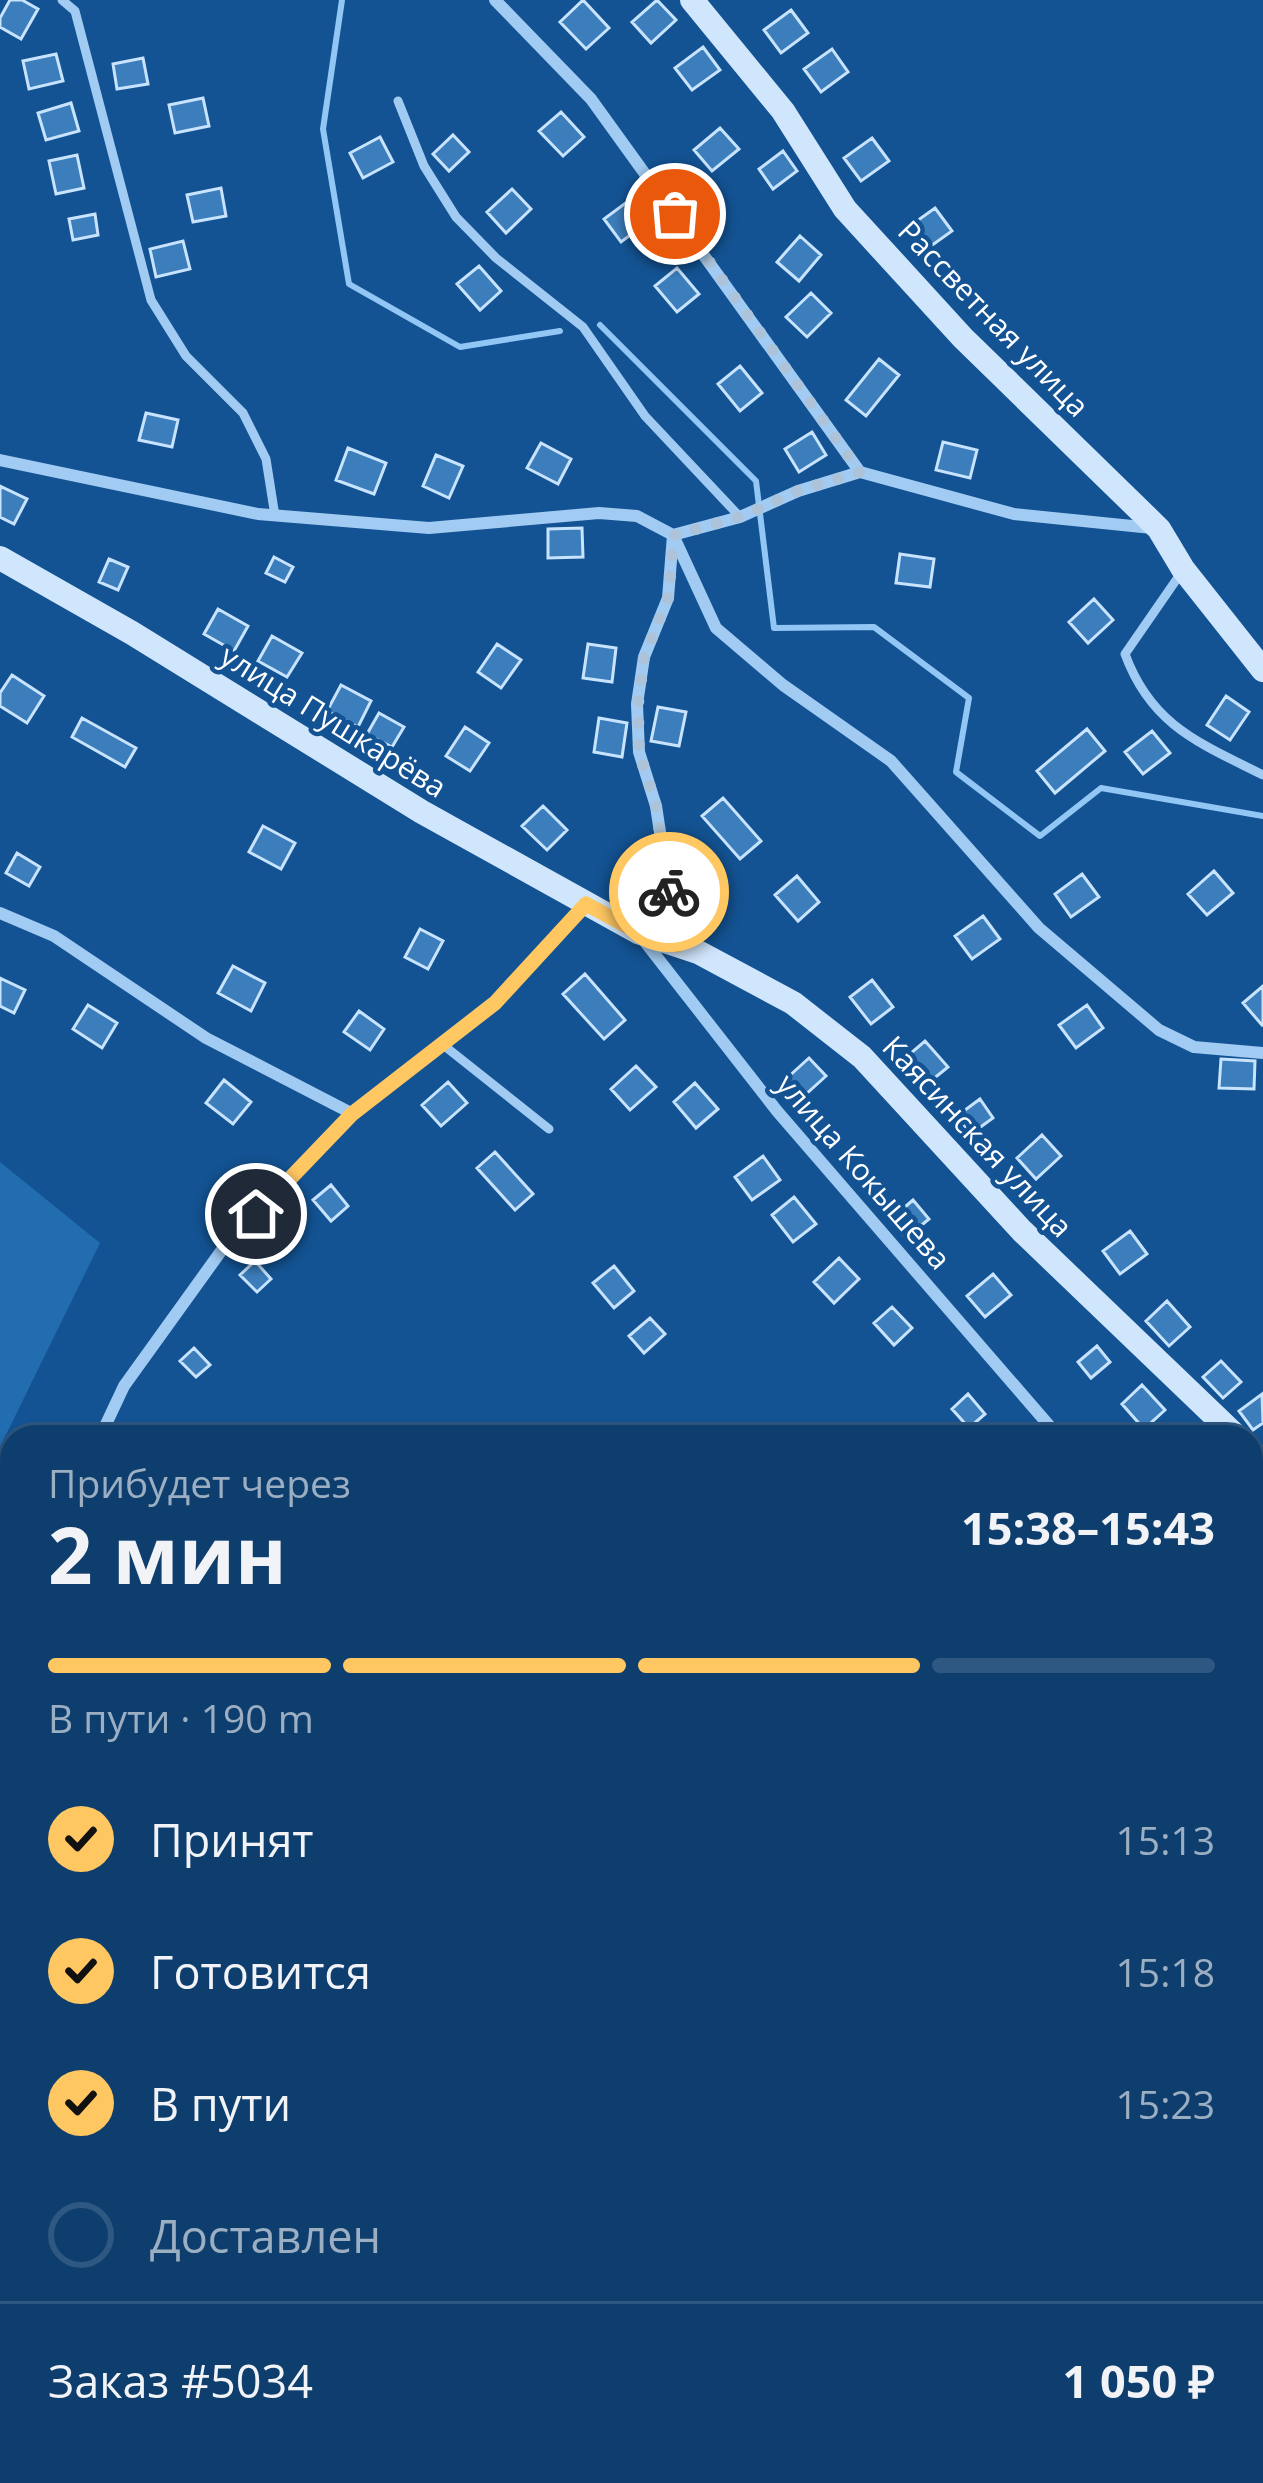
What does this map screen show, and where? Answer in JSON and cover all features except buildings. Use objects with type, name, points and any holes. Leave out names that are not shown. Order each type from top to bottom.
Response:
[{"type":"street","points":[[495,0],[591,99],[860,472]]},
{"type":"street","name":"Рассветная улица","points":[[692,0],[783,111],[845,209],[963,338],[1159,529],[1183,569],[1263,670]]},
{"type":"street","points":[[0,460],[275,516],[429,528],[599,513],[637,516],[674,535],[716,628],[782,686],[891,761],[1039,928],[1160,1030],[1194,1047],[1263,1053]]},
{"type":"street","points":[[674,535],[743,516],[860,472],[1014,514],[1159,529]]},
{"type":"street","points":[[674,535],[668,598],[644,657],[638,704],[639,752],[656,806],[677,945]]},
{"type":"street","name":"улица Пушкарёва","points":[[0,558],[132,633],[422,812],[638,932]]},
{"type":"street","points":[[106,1425],[124,1386],[224,1247],[352,1114],[495,1003],[586,904]]},
{"type":"street","points":[[0,913],[54,936],[206,1038],[352,1114]]},
{"type":"street","name":"Каясинская улица","points":[[638,932],[698,952],[793,1003],[862,1057],[1022,1231],[1224,1425]]},
{"type":"street","name":"улица Кокышева","points":[[638,932],[777,1111],[1049,1425]]},
{"type":"lane","points":[[62,0],[75,10],[151,300],[186,356],[243,413],[266,458],[275,516]]},
{"type":"lane","points":[[398,101],[424,166],[456,217],[496,258],[583,327],[645,416],[743,516]]},
{"type":"lane","points":[[1183,569],[1125,654],[1136,683],[1182,735],[1263,775]]},
{"type":"lane","points":[[442,1044],[549,1130]]},
{"type":"shaded area","points":[[0,1162],[100,1243],[11,1425],[0,1425]]},
{"type":"waterway","points":[[342,0],[323,129],[349,284],[460,347],[560,331]]},
{"type":"waterway","points":[[600,325],[756,481],[774,628],[874,627],[969,698],[956,772],[1040,836],[1101,788],[1263,816]]},
{"type":"way so far","points":[[669,892],[656,806],[639,752],[638,704],[644,657],[668,598],[674,535],[740,517],[798,491],[860,472],[675,214]]},
{"type":"route","points":[[256,1214],[352,1114],[495,1003],[586,904],[638,932],[677,945],[669,892]]}]
